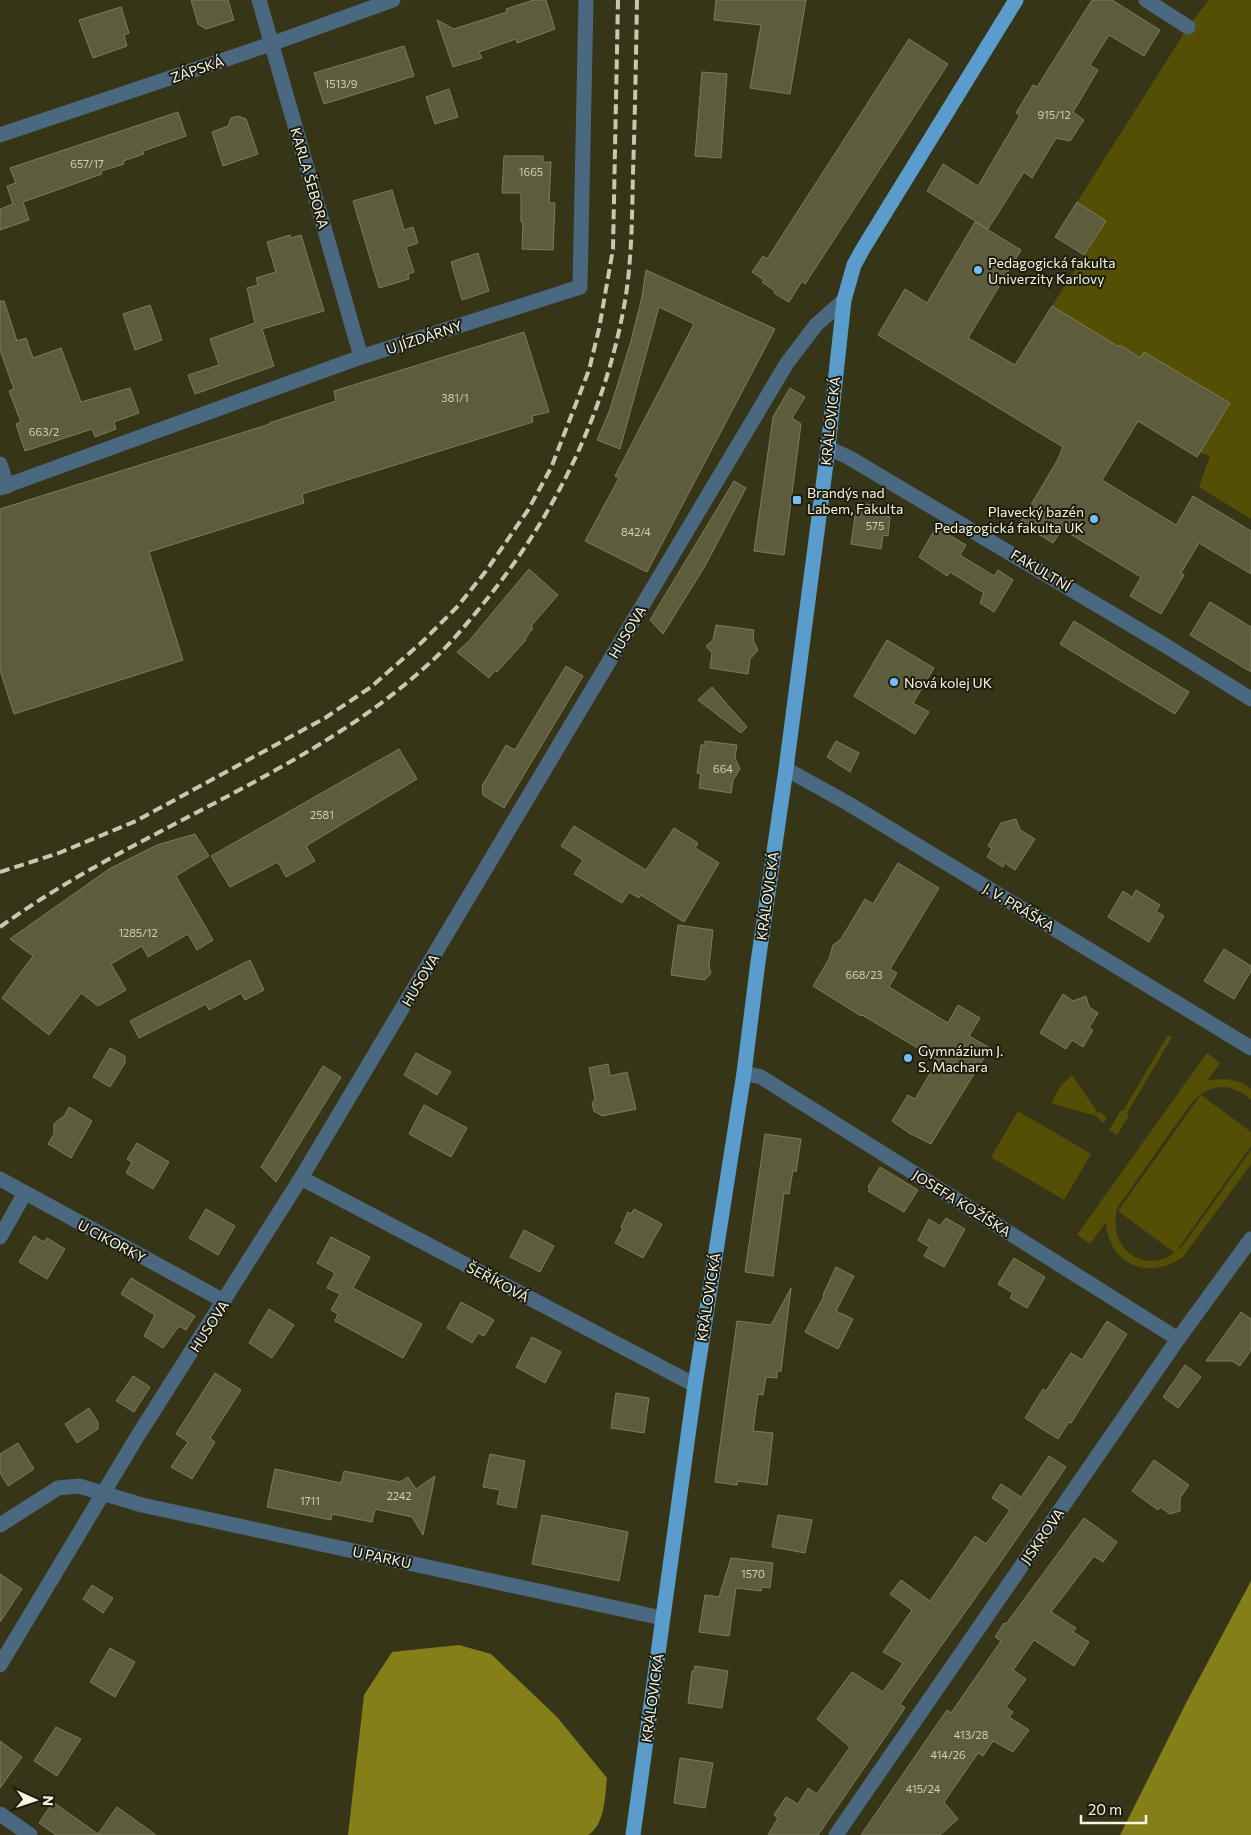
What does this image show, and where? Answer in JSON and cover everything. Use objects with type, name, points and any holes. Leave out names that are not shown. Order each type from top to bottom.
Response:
[{"type":"main road","name":"KRÁLOVICKÁ","points":[[633,1835],[694,1385],[744,1073],[786,769],[828,448],[844,300],[854,265],[1016,0]]},
{"type":"street","name":"KARLA ŠEBORA","points":[[259,0],[361,357]]},
{"type":"street","name":"ZÁPSKÁ","points":[[0,135],[272,44],[393,0]]},
{"type":"street","name":"U JÍZDÁRNY","points":[[4,487],[361,357],[580,287],[586,0]]},
{"type":"street","points":[[1146,0],[1188,27]]},
{"type":"street","name":"HUSOVA","points":[[0,1665],[102,1494],[301,1178],[787,363],[816,325],[844,300]]},
{"type":"street","name":"FAKULTNÍ","points":[[828,448],[848,456],[993,541],[1251,698]]},
{"type":"street","points":[[0,464],[4,487]]},
{"type":"street","name":"J. V. PRÁŠKA","points":[[786,769],[849,804],[1251,1048]]},
{"type":"street","name":"JOSEFA KOŽÍŠKA","points":[[744,1073],[761,1077],[1178,1339]]},
{"type":"street","name":"ŠEŘÍKOVÁ","points":[[301,1178],[694,1385]]},
{"type":"street","name":"U CIKORKY","points":[[0,1179],[224,1301]]},
{"type":"street","points":[[0,1237],[25,1193]]},
{"type":"street","name":"JISKROVA","points":[[836,1835],[1178,1339],[1251,1239]]},
{"type":"street","name":"U PARKU","points":[[0,1525],[58,1488],[79,1486],[142,1505],[662,1618]]},
{"type":"street","points":[[0,1814],[30,1835]]},
{"type":"shaded area","points":[[1209,0],[1251,0],[1251,519],[1199,487],[1210,456],[1198,452],[1230,404],[1144,352],[1141,359],[1120,345],[1082,406],[1104,339],[1052,306],[1106,221],[1077,203],[1055,237],[1188,27]]},
{"type":"shaded area","points":[[1168,1035],[1172,1037],[1127,1113],[1129,1115],[1117,1135],[1109,1130],[1121,1110],[1123,1111]]},
{"type":"shaded area","points":[[1207,1053],[1220,1063],[1207,1081],[1224,1079],[1246,1085],[1251,1089],[1251,1100],[1236,1090],[1221,1087],[1206,1091],[1192,1102],[1117,1208],[1115,1224],[1118,1238],[1125,1249],[1135,1257],[1146,1261],[1159,1260],[1172,1255],[1184,1244],[1251,1150],[1251,1164],[1183,1257],[1157,1268],[1144,1268],[1133,1265],[1122,1258],[1114,1249],[1106,1222],[1090,1244],[1077,1235]]},
{"type":"shaded area","points":[[1072,1075],[1098,1113],[1100,1112],[1107,1117],[1103,1123],[1096,1116],[1051,1103],[1060,1087]]},
{"type":"shaded area","points":[[1201,1095],[1251,1132],[1251,1146],[1175,1253],[1118,1211]]},
{"type":"shaded area","points":[[1018,1111],[1091,1154],[1064,1200],[991,1157]]},
{"type":"shaded area","points":[[1251,1581],[1251,1835],[1120,1835],[1186,1703]]},
{"type":"shaded area","points":[[459,1645],[491,1654],[557,1717],[607,1778],[605,1801],[601,1817],[594,1830],[588,1835],[348,1835],[364,1695],[392,1652]]},
{"type":"building","points":[[191,0],[228,0],[234,20],[206,29],[198,24]]},
{"type":"building","points":[[534,0],[546,0],[555,29],[517,43],[516,39],[479,52],[482,58],[453,67],[437,20],[454,29],[507,12],[506,9]]},
{"type":"building","points":[[716,0],[806,0],[790,94],[750,88],[761,25],[714,20]]},
{"type":"building","points":[[1092,0],[1112,0],[1160,30],[1144,56],[1109,35],[1090,65],[1098,70],[1073,112],[1084,120],[1070,141],[1056,138],[1032,178],[1024,172],[988,229],[927,191],[943,164],[978,186],[1020,115],[1016,113],[1033,85],[1037,87]]},
{"type":"building","points":[[121,7],[129,33],[124,35],[127,46],[93,58],[79,20]]},
{"type":"building","points":[[909,39],[948,64],[805,284],[802,281],[789,302],[774,293],[775,291],[762,282],[764,280],[752,272],[763,256],[767,259]]},
{"type":"building","points":[[404,46],[414,76],[324,104],[314,73]]},
{"type":"building","points":[[702,72],[727,74],[721,158],[695,156]]},
{"type":"building","points":[[449,89],[458,117],[435,124],[426,97]]},
{"type":"building","points":[[178,112],[186,136],[143,151],[144,154],[123,161],[124,164],[101,171],[102,174],[23,202],[29,220],[0,230],[0,209],[13,204],[7,186],[16,183],[10,168]]},
{"type":"building","points":[[238,116],[246,119],[258,154],[223,166],[212,132],[228,126],[231,118]]},
{"type":"building","points":[[504,156],[543,156],[543,162],[551,162],[549,203],[555,203],[553,250],[522,249],[521,193],[502,193]]},
{"type":"building","points":[[392,190],[404,230],[413,227],[418,243],[406,247],[414,272],[408,274],[409,279],[379,288],[353,201]]},
{"type":"building","points":[[1077,202],[1106,221],[1084,255],[1055,237]]},
{"type":"building","name":"Pedagogická fakulta Univerzity Karlovy","points":[[975,222],[1021,250],[968,338],[1015,365],[1052,306],[1119,347],[1120,345],[1140,358],[1144,352],[1230,403],[1197,457],[1138,421],[1102,480],[1176,525],[1193,496],[1251,531],[1251,574],[1199,543],[1181,573],[1184,575],[1161,614],[1130,596],[1141,577],[1062,529],[1053,543],[1020,523],[1057,461],[1063,447],[878,335],[905,289],[927,303]]},
{"type":"building","points":[[290,235],[291,238],[301,235],[324,311],[262,329],[274,366],[195,394],[188,375],[219,365],[210,339],[255,323],[247,288],[258,285],[256,278],[276,272],[267,242]]},
{"type":"building","points":[[478,253],[489,291],[462,300],[451,262]]},
{"type":"building","points":[[646,270],[775,329],[647,572],[585,541],[619,478],[615,476],[694,324],[659,307],[620,449],[597,440],[609,412],[631,341],[642,297]]},
{"type":"building","points":[[0,301],[4,301],[17,341],[26,338],[33,358],[61,348],[81,402],[130,388],[139,413],[114,422],[116,429],[95,437],[92,429],[25,451],[16,424],[21,422],[9,391],[14,389],[0,350]]},
{"type":"building","points":[[150,305],[162,340],[135,350],[123,314]]},
{"type":"building","points":[[524,332],[549,412],[532,416],[533,422],[302,494],[304,503],[149,552],[183,660],[14,714],[0,670],[0,509],[270,424],[336,401],[334,391]]},
{"type":"building","points":[[790,388],[805,397],[792,418],[801,424],[784,555],[754,551],[773,417]]},
{"type":"building","points":[[734,481],[746,488],[705,566],[663,634],[650,620]]},
{"type":"building","points":[[857,503],[887,507],[885,516],[890,517],[888,536],[883,535],[881,549],[851,544]]},
{"type":"building","points":[[936,527],[966,545],[960,555],[994,576],[998,570],[1013,580],[994,612],[980,603],[984,593],[950,572],[947,576],[919,557]]},
{"type":"building","points":[[529,569],[558,595],[531,626],[533,628],[526,640],[497,672],[495,670],[489,678],[457,652],[469,641]]},
{"type":"building","points":[[1210,602],[1251,627],[1251,672],[1190,635]]},
{"type":"building","points":[[1074,621],[1189,692],[1175,714],[1060,644]]},
{"type":"building","points":[[716,625],[754,630],[753,640],[758,650],[750,659],[748,674],[710,668],[712,653],[706,646],[713,640]]},
{"type":"building","name":"Nová kolej UK","points":[[887,640],[934,668],[913,703],[929,712],[915,734],[854,696]]},
{"type":"building","points":[[566,666],[583,676],[504,808],[483,795],[482,786],[506,745],[515,750]]},
{"type":"building","points":[[712,687],[747,727],[741,733],[698,700]]},
{"type":"building","points":[[705,741],[737,745],[735,758],[740,769],[733,780],[731,793],[699,788],[701,774],[697,773],[701,745],[705,745]]},
{"type":"building","points":[[836,741],[859,753],[850,772],[827,757]]},
{"type":"building","points":[[399,749],[417,779],[306,846],[315,861],[286,877],[278,862],[230,887],[211,856]]},
{"type":"building","points":[[1016,819],[1020,830],[1035,839],[1015,870],[1005,863],[1003,867],[987,857],[992,848],[988,846],[1001,823]]},
{"type":"building","points":[[574,826],[646,870],[674,828],[698,843],[695,848],[719,863],[684,922],[641,895],[639,898],[629,892],[622,903],[574,874],[583,860],[561,846]]},
{"type":"building","points":[[195,834],[209,856],[176,876],[213,940],[197,950],[188,934],[148,957],[142,946],[111,964],[126,990],[98,1006],[81,993],[49,1035],[2,998],[33,956],[10,939],[109,869],[157,845]]},
{"type":"building","points":[[898,863],[939,888],[890,969],[897,973],[889,987],[948,1023],[958,1005],[980,1018],[969,1036],[990,1048],[931,1144],[909,1133],[892,1121],[908,1095],[915,1099],[938,1060],[813,986],[829,959],[833,945],[841,939],[865,899],[873,904]]},
{"type":"building","points":[[1136,890],[1160,905],[1156,911],[1164,916],[1149,942],[1108,917],[1123,891],[1132,897]]},
{"type":"building","points":[[678,925],[713,930],[709,966],[711,973],[705,980],[671,975]]},
{"type":"building","points":[[1224,949],[1251,966],[1251,971],[1234,999],[1204,981]]},
{"type":"building","points":[[250,960],[264,990],[245,1000],[241,993],[209,1010],[206,1004],[139,1038],[130,1021]]},
{"type":"building","points":[[1063,994],[1073,1001],[1086,996],[1089,1007],[1098,1013],[1089,1028],[1093,1030],[1083,1047],[1072,1040],[1066,1049],[1040,1033]]},
{"type":"building","points":[[110,1048],[125,1056],[125,1063],[110,1087],[93,1077]]},
{"type":"building","points":[[416,1053],[451,1072],[437,1095],[404,1075]]},
{"type":"building","points":[[608,1064],[610,1076],[627,1072],[636,1109],[602,1116],[594,1111],[592,1103],[595,1099],[589,1068]]},
{"type":"building","points":[[323,1066],[341,1077],[276,1182],[261,1167]]},
{"type":"building","points":[[424,1105],[467,1128],[451,1157],[409,1134]]},
{"type":"building","points":[[69,1107],[92,1121],[71,1158],[48,1144],[54,1134],[54,1124],[65,1115]]},
{"type":"building","points":[[765,1134],[801,1139],[796,1172],[793,1170],[789,1194],[784,1193],[773,1276],[745,1272]]},
{"type":"building","points":[[137,1143],[169,1162],[153,1189],[126,1173],[132,1162],[127,1159]]},
{"type":"building","points":[[880,1167],[918,1190],[904,1212],[868,1191],[870,1188],[868,1187]]},
{"type":"building","points":[[206,1209],[235,1226],[218,1255],[189,1238]]},
{"type":"building","points":[[634,1209],[662,1224],[643,1258],[615,1243],[623,1228],[621,1227],[628,1212],[631,1214]]},
{"type":"building","points":[[946,1218],[965,1229],[944,1267],[924,1256],[929,1247],[918,1240],[929,1219],[940,1226]]},
{"type":"building","points":[[524,1230],[554,1246],[540,1272],[510,1257]]},
{"type":"building","points":[[34,1236],[44,1242],[47,1238],[65,1249],[47,1279],[19,1262]]},
{"type":"building","points":[[331,1237],[370,1257],[353,1288],[422,1324],[403,1358],[335,1321],[338,1314],[331,1310],[340,1294],[327,1288],[335,1273],[317,1263]]},
{"type":"building","points":[[1014,1258],[1045,1277],[1027,1308],[1010,1298],[1013,1293],[998,1284]]},
{"type":"building","points":[[836,1267],[854,1276],[836,1311],[853,1319],[838,1349],[805,1332],[824,1296]]},
{"type":"building","points":[[131,1278],[195,1316],[186,1330],[179,1326],[163,1348],[144,1336],[155,1315],[121,1294]]},
{"type":"building","points":[[791,1288],[781,1371],[777,1371],[777,1378],[766,1377],[763,1395],[758,1394],[753,1431],[773,1433],[767,1485],[738,1481],[737,1485],[715,1482],[737,1321],[771,1325]]},
{"type":"building","points":[[461,1302],[494,1320],[484,1336],[478,1333],[472,1343],[447,1328]]},
{"type":"building","points":[[269,1309],[294,1325],[272,1358],[249,1343]]},
{"type":"building","points":[[1241,1312],[1251,1319],[1251,1350],[1240,1366],[1232,1361],[1206,1361]]},
{"type":"building","points":[[1107,1321],[1127,1334],[1071,1423],[1069,1422],[1058,1439],[1025,1418],[1043,1389],[1046,1391],[1071,1353],[1082,1360]]},
{"type":"building","points":[[532,1337],[561,1352],[545,1383],[516,1367]]},
{"type":"building","points":[[1185,1365],[1201,1377],[1178,1408],[1163,1397]]},
{"type":"building","points":[[215,1373],[241,1390],[210,1438],[215,1442],[192,1479],[171,1467],[188,1442],[176,1434]]},
{"type":"building","points":[[133,1376],[150,1387],[134,1412],[116,1401]]},
{"type":"building","points":[[616,1393],[649,1398],[644,1433],[611,1428]]},
{"type":"building","points":[[89,1408],[98,1422],[98,1429],[77,1443],[65,1424]]},
{"type":"building","points":[[18,1443],[34,1469],[8,1486],[0,1473],[0,1454]]},
{"type":"building","points":[[490,1454],[525,1461],[516,1508],[497,1504],[500,1490],[483,1487]]},
{"type":"building","points":[[1049,1456],[1066,1467],[900,1704],[905,1708],[818,1835],[768,1835],[778,1818],[774,1815],[786,1797],[798,1804],[808,1788],[817,1794],[850,1747],[817,1719],[852,1672],[883,1692],[903,1663],[883,1652],[912,1610],[890,1594],[901,1580],[930,1601],[975,1536],[986,1544],[1010,1510],[992,1498],[1001,1484],[1021,1497]]},
{"type":"building","points":[[1154,1460],[1189,1485],[1180,1498],[1180,1511],[1170,1514],[1160,1507],[1158,1510],[1132,1491]]},
{"type":"building","points":[[275,1469],[341,1483],[344,1471],[400,1482],[408,1477],[416,1489],[435,1476],[423,1535],[412,1517],[375,1509],[372,1522],[332,1514],[331,1520],[267,1507]]},
{"type":"building","points":[[542,1515],[628,1532],[619,1581],[532,1564]]},
{"type":"building","points":[[778,1515],[812,1520],[805,1553],[772,1547]]},
{"type":"building","points":[[1084,1518],[1117,1542],[1103,1562],[1094,1556],[1051,1612],[1076,1628],[1073,1632],[1089,1642],[1074,1666],[1034,1640],[1013,1670],[1026,1679],[1006,1707],[1013,1712],[1009,1717],[1029,1730],[1013,1752],[993,1741],[983,1756],[978,1753],[944,1802],[958,1819],[940,1835],[861,1835],[947,1710],[951,1713],[1001,1641],[995,1637],[1004,1623],[1006,1624]]},
{"type":"building","points":[[731,1558],[773,1563],[770,1588],[762,1587],[761,1591],[736,1588],[729,1636],[699,1632],[705,1595],[719,1597]]},
{"type":"building","points":[[0,1574],[22,1589],[0,1622]]},
{"type":"building","points":[[92,1585],[113,1598],[103,1613],[83,1599]]},
{"type":"building","points":[[110,1648],[135,1662],[115,1697],[90,1682]]},
{"type":"building","points":[[695,1666],[728,1671],[722,1708],[688,1703],[692,1671],[694,1671]]},
{"type":"building","points":[[56,1727],[81,1739],[57,1776],[34,1761]]},
{"type":"building","points":[[0,1741],[22,1757],[0,1788]]},
{"type":"building","points":[[680,1758],[713,1763],[705,1808],[674,1803]]},
{"type":"building","points":[[53,1802],[98,1834],[117,1807],[156,1835],[56,1835],[39,1823]]},
{"type":"railway","points":[[0,872],[59,853],[136,821],[325,718],[371,687],[422,642],[458,606],[486,571],[528,510],[551,468],[589,370],[599,329],[613,249],[618,0]]},
{"type":"railway","points":[[0,927],[81,875],[295,759],[362,717],[423,669],[455,638],[512,566],[535,532],[575,459],[605,382],[616,342],[625,301],[632,221],[637,0]]},
{"type":"place","name":"Pedagogická fakulta Univerzity Karlovy","points":[[978,270]]},
{"type":"place","name":"Brandýs nad Labem, Fakulta","points":[[797,500]]},
{"type":"place","name":"Plavecký bazén Pedagogická fakulta UK","points":[[1094,519]]},
{"type":"place","name":"Nová kolej UK","points":[[894,682]]},
{"type":"place","name":"Gymnázium J. S. Machara","points":[[908,1058]]}]
